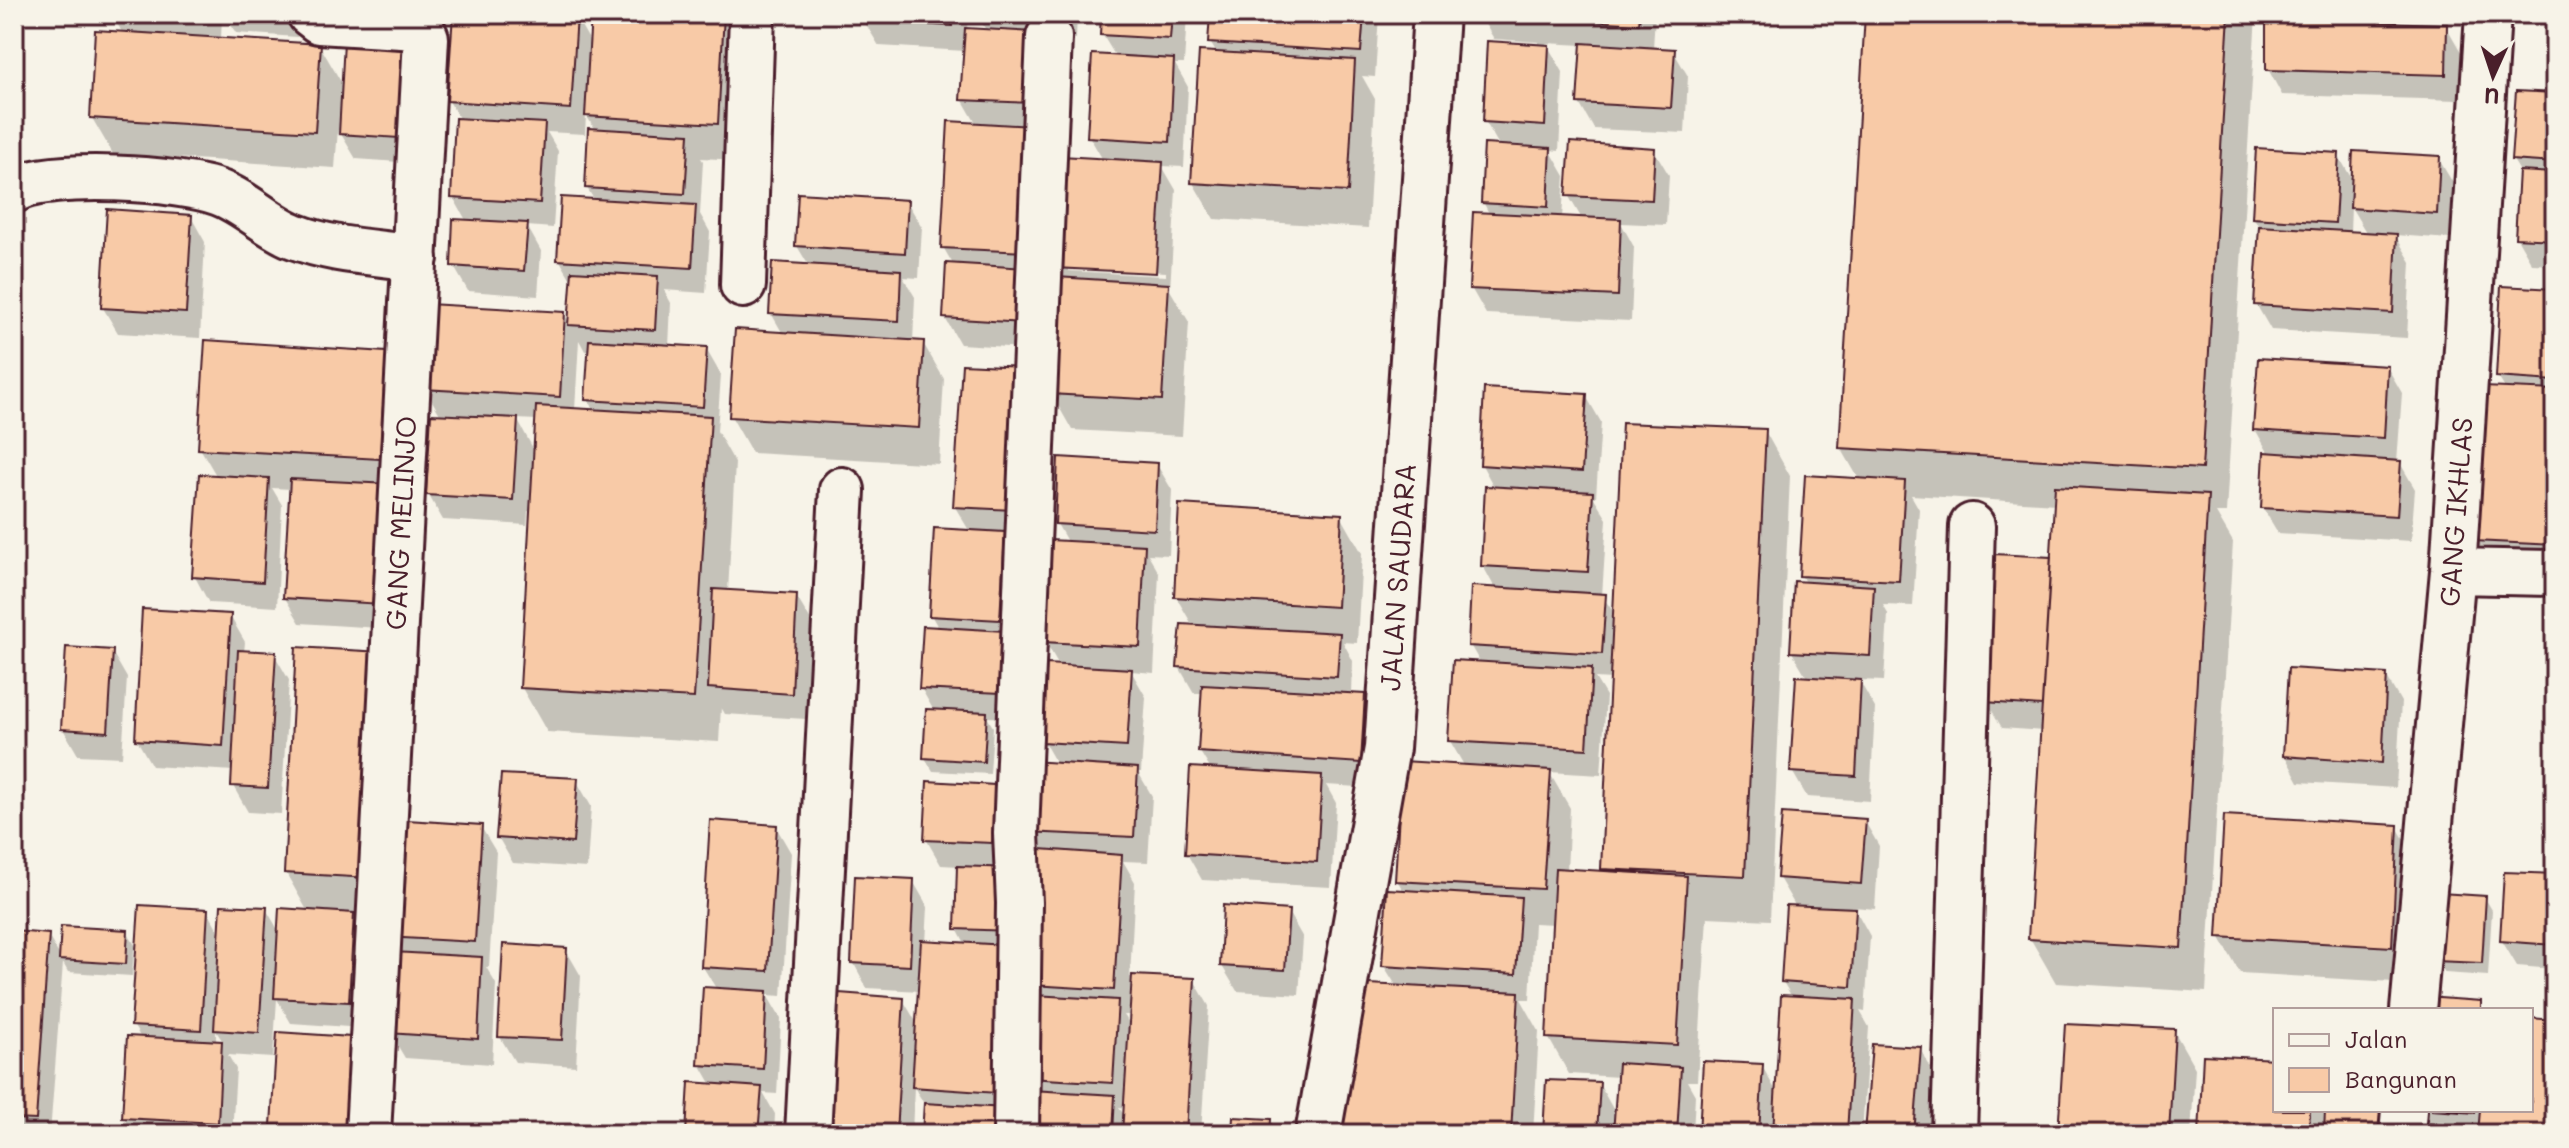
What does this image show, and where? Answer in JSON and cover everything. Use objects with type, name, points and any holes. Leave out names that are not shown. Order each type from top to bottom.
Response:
[{"type":"street","name":"GANG MELINJO","points":[[310,14],[319,21],[418,27],[426,34],[368,1134]]},
{"type":"street","points":[[743,285],[752,14]]},
{"type":"street","name":"JALAN SAUDARA","points":[[1318,1134],[1387,748],[1436,14]]},
{"type":"street","name":"GANG IKHLAS","points":[[2413,1008],[2453,571],[2488,14]]},
{"type":"street","points":[[1016,1134],[1019,903],[1016,833],[1049,37]]},
{"type":"street","points":[[14,190],[33,183],[64,179],[141,180],[187,185],[219,192],[291,235],[326,246],[415,258]]},
{"type":"street","points":[[808,1134],[842,490]]},
{"type":"street","points":[[1954,1134],[1972,526]]},
{"type":"street","points":[[2453,571],[2555,573]]},
{"type":"street","points":[[2402,1134],[2404,1112]]},
{"type":"building","points":[[110,14],[207,14],[206,21]]},
{"type":"building","points":[[453,14],[577,15],[571,109],[447,101]]},
{"type":"building","points":[[591,14],[724,14],[718,124],[585,116]]},
{"type":"building","points":[[863,14],[952,14],[952,26],[862,21]]},
{"type":"building","points":[[1101,14],[1172,14],[1170,39],[1100,35]]},
{"type":"building","points":[[1210,14],[1364,14],[1361,52],[1208,43]]},
{"type":"building","points":[[1477,14],[1640,14],[1639,24]]},
{"type":"building","points":[[1865,14],[2229,14],[2202,469],[1839,448]]},
{"type":"building","points":[[2266,19],[2447,24],[2446,75],[2266,70]]},
{"type":"building","points":[[965,28],[1035,32],[1031,103],[960,100]]},
{"type":"building","points":[[95,30],[321,44],[315,132],[90,118]]},
{"type":"building","points":[[344,41],[404,45],[399,138],[339,134]]},
{"type":"building","points":[[1487,41],[1549,45],[1545,126],[1483,122]]},
{"type":"building","points":[[1581,43],[1675,49],[1671,108],[1577,103]]},
{"type":"building","points":[[1199,51],[1355,60],[1348,192],[1191,183]]},
{"type":"building","points":[[1092,54],[1174,59],[1170,142],[1087,137]]},
{"type":"building","points":[[2516,91],[2555,93],[2555,163],[2511,160]]},
{"type":"building","points":[[455,118],[545,123],[540,203],[451,198]]},
{"type":"building","points":[[948,121],[1033,126],[1026,252],[941,248]]},
{"type":"building","points":[[588,128],[689,134],[685,194],[585,188]]},
{"type":"building","points":[[1570,142],[1655,148],[1652,200],[1566,196]]},
{"type":"building","points":[[1484,144],[1551,148],[1548,207],[1481,203]]},
{"type":"building","points":[[2256,148],[2339,153],[2335,223],[2252,218]]},
{"type":"building","points":[[2353,151],[2440,156],[2437,214],[2350,208]]},
{"type":"building","points":[[1061,156],[1163,162],[1156,273],[1054,268]]},
{"type":"building","points":[[2519,171],[2555,173],[2555,240],[2515,238]]},
{"type":"building","points":[[798,193],[908,200],[905,253],[795,246]]},
{"type":"building","points":[[561,197],[696,205],[692,268],[557,260]]},
{"type":"building","points":[[107,209],[192,215],[186,313],[101,308]]},
{"type":"building","points":[[1473,212],[1621,219],[1618,296],[1469,289]]},
{"type":"building","points":[[453,219],[528,223],[524,271],[451,266]]},
{"type":"building","points":[[2259,226],[2397,234],[2393,313],[2254,305]]},
{"type":"building","points":[[772,262],[901,270],[899,321],[769,314]]},
{"type":"building","points":[[946,263],[1028,268],[1024,323],[943,318]]},
{"type":"building","points":[[572,271],[658,276],[655,330],[568,325]]},
{"type":"building","points":[[1056,277],[1169,284],[1162,400],[1049,394]]},
{"type":"building","points":[[2501,286],[2555,289],[2555,381],[2496,377]]},
{"type":"building","points":[[428,304],[565,312],[560,397],[423,389]]},
{"type":"building","points":[[735,329],[924,341],[919,428],[729,417]]},
{"type":"building","points":[[205,340],[386,352],[380,459],[198,449]]},
{"type":"building","points":[[589,340],[707,347],[703,407],[585,400]]},
{"type":"building","points":[[2258,358],[2388,366],[2384,438],[2253,430]]},
{"type":"building","points":[[962,364],[1023,367],[1013,510],[953,507]]},
{"type":"building","points":[[2483,387],[2555,390],[2555,545],[2474,541]]},
{"type":"building","points":[[1484,388],[1587,394],[1582,472],[1480,465]]},
{"type":"building","points":[[536,406],[711,416],[694,698],[520,688]]},
{"type":"building","points":[[431,414],[518,418],[513,500],[426,495]]},
{"type":"building","points":[[1622,423],[1766,429],[1745,876],[1601,869]]},
{"type":"building","points":[[2264,452],[2401,461],[2397,516],[2261,508]]},
{"type":"building","points":[[1058,457],[1158,463],[1155,530],[1055,524]]},
{"type":"building","points":[[199,474],[269,478],[263,582],[192,577]]},
{"type":"building","points":[[1805,475],[1905,481],[1899,581],[1799,576]]},
{"type":"building","points":[[290,479],[389,484],[382,604],[283,598]]},
{"type":"building","points":[[1485,486],[1593,492],[1588,572],[1481,566]]},
{"type":"building","points":[[2055,486],[2208,495],[2181,948],[2028,939]]},
{"type":"building","points":[[1179,504],[1342,514],[1337,607],[1174,597]]},
{"type":"building","points":[[934,528],[1005,532],[1000,620],[929,616]]},
{"type":"building","points":[[1049,540],[1145,545],[1140,647],[1043,642]]},
{"type":"building","points":[[1994,554],[2051,557],[2042,706],[1985,702]]},
{"type":"building","points":[[1794,581],[1874,586],[1870,656],[1790,652]]},
{"type":"building","points":[[1471,586],[1606,594],[1602,654],[1468,646]]},
{"type":"building","points":[[713,589],[797,594],[792,694],[708,688]]},
{"type":"building","points":[[142,609],[231,614],[223,746],[135,740]]},
{"type":"building","points":[[1181,624],[1340,633],[1337,677],[1177,667]]},
{"type":"building","points":[[923,626],[1005,631],[1001,693],[919,689]]},
{"type":"building","points":[[66,647],[113,650],[108,732],[61,729]]},
{"type":"building","points":[[296,647],[382,652],[370,878],[284,873]]},
{"type":"building","points":[[238,650],[276,652],[268,788],[231,786]]},
{"type":"building","points":[[1453,660],[1592,668],[1587,749],[1448,741]]},
{"type":"building","points":[[1046,664],[1132,669],[1127,747],[1042,742]]},
{"type":"building","points":[[2288,668],[2387,674],[2382,763],[2283,756]]},
{"type":"building","points":[[1796,676],[1861,680],[1856,776],[1790,772]]},
{"type":"building","points":[[1202,685],[1365,694],[1361,763],[1198,752]]},
{"type":"building","points":[[926,709],[987,712],[984,762],[923,758]]},
{"type":"building","points":[[1030,761],[1138,768],[1134,837],[1026,832]]},
{"type":"building","points":[[1402,761],[1551,770],[1543,889],[1395,881]]},
{"type":"building","points":[[1190,767],[1322,775],[1317,862],[1185,854]]},
{"type":"building","points":[[501,774],[578,778],[573,843],[496,838]]},
{"type":"building","points":[[927,781],[995,785],[992,843],[924,840]]},
{"type":"building","points":[[1782,813],[1866,819],[1861,884],[1777,878]]},
{"type":"building","points":[[2224,815],[2398,825],[2392,947],[2217,937]]},
{"type":"building","points":[[392,819],[482,825],[475,942],[385,937]]},
{"type":"building","points":[[710,820],[777,825],[768,971],[701,967]]},
{"type":"building","points":[[1040,849],[1122,855],[1114,990],[1032,985]]},
{"type":"building","points":[[957,866],[1014,868],[1012,931],[955,929]]},
{"type":"building","points":[[1555,868],[1687,876],[1677,1045],[1546,1038]]},
{"type":"building","points":[[2504,872],[2555,874],[2554,945],[2500,941]]},
{"type":"building","points":[[855,876],[914,879],[910,966],[851,963]]},
{"type":"building","points":[[1387,889],[1521,897],[1516,974],[1382,966]]},
{"type":"building","points":[[2440,893],[2486,896],[2482,963],[2435,961]]},
{"type":"building","points":[[139,905],[208,909],[201,1030],[131,1026]]},
{"type":"building","points":[[221,905],[267,907],[259,1033],[214,1030]]},
{"type":"building","points":[[1223,905],[1289,910],[1285,970],[1220,966]]},
{"type":"building","points":[[1786,905],[1856,908],[1851,987],[1781,982]]},
{"type":"building","points":[[279,908],[354,913],[349,1002],[274,998]]},
{"type":"building","points":[[61,926],[128,930],[126,964],[59,960]]},
{"type":"building","points":[[14,931],[49,934],[36,1120],[14,1119]]},
{"type":"building","points":[[921,940],[1006,945],[997,1093],[912,1087]]},
{"type":"building","points":[[503,944],[567,948],[562,1040],[498,1037]]},
{"type":"building","points":[[393,952],[482,957],[478,1039],[388,1033]]},
{"type":"building","points":[[1132,975],[1195,978],[1186,1134],[1122,1134]]},
{"type":"building","points":[[1349,983],[1519,992],[1511,1134],[1341,1134]]},
{"type":"building","points":[[703,987],[767,991],[763,1069],[698,1065]]},
{"type":"building","points":[[839,993],[904,998],[896,1134],[830,1134]]},
{"type":"building","points":[[1034,995],[1118,1000],[1113,1083],[1028,1078]]},
{"type":"building","points":[[1781,995],[1855,999],[1847,1134],[1773,1134]]},
{"type":"building","points":[[2425,997],[2481,1001],[2481,1008],[2424,1008]]},
{"type":"building","points":[[2533,1018],[2555,1020],[2551,1134],[2478,1134],[2480,1112],[2533,1112]]},
{"type":"building","points":[[2065,1024],[2175,1029],[2169,1134],[2058,1134]]},
{"type":"building","points":[[277,1032],[351,1037],[346,1129],[271,1125]]},
{"type":"building","points":[[127,1036],[222,1041],[218,1123],[122,1118]]},
{"type":"building","points":[[1872,1044],[1921,1047],[1914,1134],[1865,1134]]},
{"type":"building","points":[[2203,1055],[2273,1059],[2273,1112],[2310,1112],[2309,1134],[2199,1134]]},
{"type":"building","points":[[1703,1061],[1763,1064],[1759,1134],[1699,1134]]},
{"type":"building","points":[[1618,1063],[1681,1067],[1677,1134],[1613,1134]]},
{"type":"building","points":[[1546,1080],[1600,1082],[1597,1134],[1543,1134]]},
{"type":"building","points":[[689,1082],[762,1087],[758,1134],[686,1134]]},
{"type":"building","points":[[1031,1090],[1115,1095],[1113,1134],[1028,1134]]},
{"type":"building","points":[[924,1103],[1005,1108],[1004,1134],[922,1134]]},
{"type":"building","points":[[2325,1112],[2389,1112],[2388,1134],[2324,1134]]},
{"type":"building","points":[[1233,1117],[1271,1119],[1270,1134],[1232,1134]]},
{"type":"building","points":[[2408,1122],[2444,1125],[2443,1134],[2407,1134]]}]
